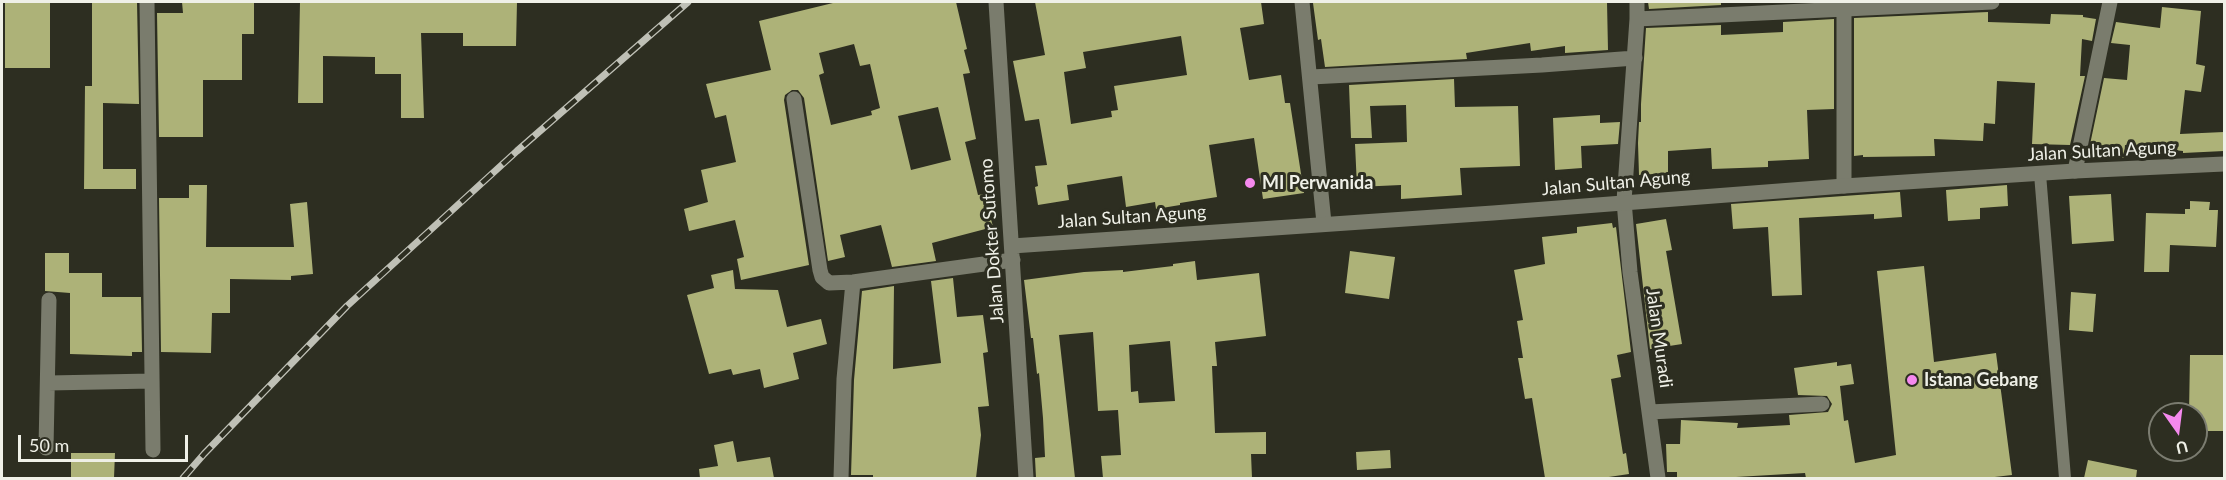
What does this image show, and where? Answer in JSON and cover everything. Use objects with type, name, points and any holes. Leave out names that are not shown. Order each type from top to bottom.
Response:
[{"type":"street","points":[[147,2],[153,450]]},
{"type":"street","name":"Jalan Dokter Sutomo","points":[[996,2],[1026,478]]},
{"type":"street","points":[[1302,2],[1324,223]]},
{"type":"street","name":"Jalan Muradi","points":[[1637,2],[1624,201],[1630,272],[1658,478]]},
{"type":"street","points":[[1636,19],[1845,5],[1992,2]]},
{"type":"street","points":[[2075,171],[2110,2]]},
{"type":"street","points":[[1844,186],[1845,5]]},
{"type":"street","points":[[1311,76],[1542,65],[1635,58]]},
{"type":"street","name":"Jalan Sultan Agung","points":[[794,99],[820,270],[822,277],[829,283],[853,282],[1013,253],[1324,223],[1493,213],[1624,201],[1844,186],[2224,164]]},
{"type":"street","points":[[841,478],[844,379],[853,282]]},
{"type":"street","points":[[46,448],[49,300]]},
{"type":"street","points":[[48,383],[152,381]]},
{"type":"street","points":[[1649,412],[1822,404]]},
{"type":"lane","points":[[2040,174],[2065,478]]},
{"type":"building","points":[[5,2],[50,2],[50,68],[5,68]]},
{"type":"building","points":[[92,2],[137,2],[139,104],[103,103],[103,169],[136,169],[136,189],[84,189],[85,86],[92,86]]},
{"type":"building","points":[[182,2],[254,2],[254,34],[242,34],[242,80],[203,80],[203,137],[159,137],[157,13],[183,13]]},
{"type":"building","points":[[300,2],[517,2],[516,46],[463,46],[463,33],[421,33],[424,118],[401,118],[401,74],[375,74],[375,57],[323,56],[323,103],[298,103]]},
{"type":"building","points":[[837,2],[956,2],[967,49],[964,50],[970,73],[963,74],[976,139],[965,142],[978,195],[985,194],[993,227],[932,243],[936,261],[892,267],[881,225],[840,235],[845,257],[828,261],[804,98],[798,90],[792,90],[785,95],[784,100],[809,265],[741,280],[737,259],[744,257],[735,220],[689,231],[684,209],[708,202],[701,170],[736,162],[726,115],[715,118],[706,84],[771,70],[759,21]],"holes":[[[854,44],[860,66],[870,64],[880,108],[871,111],[872,115],[831,125],[819,75],[824,73],[819,53]],[[938,107],[951,160],[911,170],[898,116]]]},
{"type":"building","points":[[1035,2],[1261,2],[1264,24],[1240,28],[1249,80],[1281,75],[1285,103],[1290,103],[1304,193],[1263,199],[1254,138],[1209,145],[1217,197],[1156,209],[1155,202],[1126,207],[1122,176],[1067,185],[1069,200],[1038,205],[1035,166],[1047,165],[1039,119],[1025,121],[1013,61],[1045,55]],"holes":[[[1181,36],[1187,75],[1114,86],[1118,110],[1111,111],[1112,117],[1071,124],[1064,72],[1086,68],[1083,52]]]},
{"type":"building","points":[[1607,2],[1608,50],[1565,53],[1565,46],[1531,51],[1530,43],[1466,53],[1467,59],[1325,67],[1321,39],[1318,40],[1313,3]]},
{"type":"building","points":[[1648,2],[1721,2],[1721,5],[1649,9]]},
{"type":"building","points":[[2162,7],[2201,11],[2196,64],[2205,66],[2201,92],[2185,90],[2180,134],[2224,132],[2224,151],[2183,153],[2183,151],[2125,145],[2124,158],[2088,154],[2104,78],[2127,80],[2130,45],[2111,43],[2116,22],[2160,28]]},
{"type":"building","points":[[1988,12],[1988,22],[2050,24],[2051,14],[2083,15],[2083,17],[2096,19],[2092,41],[2082,39],[2080,76],[2085,76],[2070,145],[2032,144],[2035,83],[1997,81],[1995,124],[1984,123],[1983,141],[1934,139],[1935,156],[1854,156],[1854,18]]},
{"type":"building","points":[[1834,19],[1834,109],[1807,110],[1809,159],[1768,161],[1768,167],[1712,169],[1711,148],[1668,151],[1668,173],[1639,175],[1639,122],[1641,122],[1646,28],[1721,25],[1721,35],[1783,32],[1783,22]]},
{"type":"building","points":[[1454,79],[1455,107],[1518,106],[1520,166],[1460,168],[1462,195],[1401,199],[1401,185],[1357,187],[1355,144],[1407,142],[1406,105],[1370,106],[1372,138],[1351,138],[1349,85]]},
{"type":"building","points":[[1600,115],[1600,123],[1620,122],[1618,144],[1581,146],[1582,168],[1555,170],[1553,118]]},
{"type":"building","points":[[189,185],[207,185],[206,247],[294,247],[290,204],[307,202],[313,274],[291,276],[291,280],[230,279],[230,313],[212,313],[211,353],[161,352],[159,198],[189,198]]},
{"type":"building","points":[[2007,185],[2008,206],[1980,208],[1980,219],[1948,221],[1946,190]]},
{"type":"building","points":[[1900,192],[1902,217],[1874,219],[1874,214],[1799,218],[1802,295],[1772,296],[1768,227],[1733,229],[1731,204]]},
{"type":"building","points":[[2111,194],[2114,241],[2072,244],[2069,196]]},
{"type":"building","points":[[2190,201],[2210,202],[2209,210],[2218,210],[2216,247],[2170,245],[2169,272],[2144,272],[2146,213],[2185,214],[2185,209],[2190,209]]},
{"type":"building","points":[[1666,219],[1672,250],[1666,251],[1682,344],[1650,349],[1636,224]]},
{"type":"building","points":[[1612,223],[1613,228],[1616,227],[1631,352],[1617,355],[1621,377],[1611,379],[1623,454],[1626,453],[1629,474],[1602,478],[1545,478],[1532,398],[1525,399],[1518,358],[1523,358],[1517,321],[1523,320],[1514,270],[1545,264],[1542,237],[1577,233],[1577,227]]},
{"type":"building","points":[[1350,251],[1395,257],[1389,299],[1345,293]]},
{"type":"building","points":[[45,253],[69,253],[69,273],[102,273],[102,297],[141,297],[142,352],[132,352],[132,356],[70,354],[70,293],[45,291]]},
{"type":"building","points":[[1195,261],[1197,280],[1259,273],[1266,336],[1215,342],[1217,366],[1212,366],[1215,433],[1266,432],[1266,454],[1251,454],[1252,478],[1103,478],[1101,456],[1121,455],[1118,410],[1098,411],[1093,332],[1059,335],[1075,478],[1036,478],[1035,458],[1045,457],[1043,418],[1039,373],[1037,374],[1033,338],[1031,338],[1024,280],[1084,272],[1123,270],[1123,272],[1173,266],[1173,264]],"holes":[[[1170,341],[1175,401],[1139,403],[1138,391],[1131,392],[1129,345]]]},
{"type":"building","points":[[1924,266],[1934,362],[1996,353],[2012,475],[1986,478],[1806,478],[1805,473],[1736,478],[1677,478],[1677,472],[1667,472],[1666,444],[1680,444],[1681,420],[1738,423],[1737,428],[1790,425],[1789,415],[1828,412],[1832,404],[1827,396],[1798,395],[1794,368],[1837,362],[1837,366],[1851,364],[1854,384],[1840,386],[1844,421],[1848,420],[1855,463],[1896,455],[1877,271]]},
{"type":"building","points":[[733,270],[735,289],[778,290],[787,327],[821,319],[827,344],[793,353],[799,379],[764,388],[760,369],[733,375],[731,369],[709,374],[687,295],[714,288],[711,275]]},
{"type":"building","points":[[953,278],[957,317],[983,315],[988,352],[983,353],[989,406],[978,407],[981,435],[976,478],[873,478],[873,475],[851,475],[854,380],[862,291],[894,286],[893,369],[941,363],[931,281]]},
{"type":"building","points":[[2071,292],[2096,294],[2093,332],[2069,330]]},
{"type":"building","points":[[2190,355],[2224,355],[2224,431],[2208,431],[2208,402],[2189,402]]},
{"type":"building","points":[[733,441],[737,462],[770,457],[774,478],[700,478],[699,469],[718,466],[714,445]]},
{"type":"building","points":[[1390,450],[1391,468],[1357,470],[1356,452]]},
{"type":"building","points":[[71,453],[115,453],[114,478],[71,478]]},
{"type":"building","points":[[2088,460],[2137,470],[2136,478],[2084,478]]},
{"type":"railway","points":[[183,478],[347,306],[517,151],[688,2]]},
{"type":"place","name":"MI Perwanida","points":[[1250,183]]},
{"type":"place","name":"Istana Gebang","points":[[1912,380]]}]
